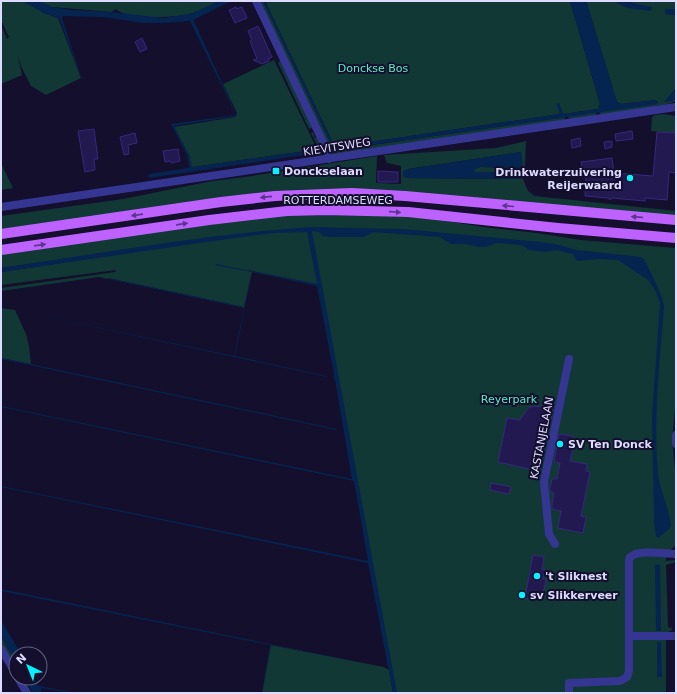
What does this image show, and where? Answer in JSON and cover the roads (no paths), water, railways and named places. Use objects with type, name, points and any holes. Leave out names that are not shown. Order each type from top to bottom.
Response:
[{"type":"main road","name":"ROTTERDAMSEWEG","points":[[1,234],[221,202],[275,196],[352,193],[405,196],[676,220]]},
{"type":"main road","name":"ROTTERDAMSEWEG","points":[[1,250],[209,220],[287,211],[326,210],[408,212],[558,228],[676,238]]},
{"type":"street","points":[[256,1],[325,146],[329,159]]},
{"type":"street","name":"KIEVITSWEG","points":[[1,207],[676,107]]},
{"type":"street","name":"KASTANJELAAN","points":[[555,544],[549,534],[544,482],[569,359]]},
{"type":"street","points":[[676,435],[676,444]]},
{"type":"street","points":[[661,553],[676,548]]},
{"type":"street","points":[[569,693],[569,683],[620,681],[627,677],[629,671],[630,636],[630,557],[637,554],[676,554]]},
{"type":"street","points":[[630,636],[676,636]]},
{"type":"street","points":[[1,649],[8,661]]},
{"type":"water","points":[[23,1],[37,1],[52,7],[71,10],[111,12],[164,18],[193,13],[219,1],[232,1],[195,19],[194,21],[237,116],[174,126],[189,155],[191,166],[193,167],[313,150],[314,152],[311,154],[149,178],[149,174],[189,167],[187,155],[171,124],[236,115],[190,21],[143,23],[103,17],[63,16],[62,18],[82,79],[59,18],[44,13]]},
{"type":"water","points":[[263,1],[265,1],[336,147],[560,114],[557,104],[559,103],[563,114],[598,109],[600,104],[570,1],[586,1],[617,102],[621,104],[656,100],[658,104],[336,150],[331,144]]},
{"type":"water","points":[[614,1],[652,7],[651,11],[628,8]]},
{"type":"water","points":[[665,9],[676,9],[676,15],[665,14]]},
{"type":"water","points":[[676,88],[676,98],[674,100],[664,102]]},
{"type":"water","points":[[521,152],[523,168],[480,167],[475,169],[474,172],[523,172],[523,179],[408,178],[403,176],[403,171],[408,169]]},
{"type":"water","points":[[311,227],[402,229],[541,242],[577,250],[641,257],[644,259],[656,282],[664,306],[656,431],[659,480],[671,526],[658,538],[656,536],[654,521],[652,415],[660,303],[655,290],[648,280],[618,260],[598,259],[577,261],[573,254],[556,250],[546,252],[529,250],[522,245],[496,243],[486,247],[479,247],[465,244],[451,244],[440,237],[373,232],[362,237],[333,237],[323,236],[319,232],[312,231],[397,693],[393,693],[368,563],[1,487],[368,561],[354,481],[1,407],[352,479],[317,286],[215,265],[317,284],[307,232],[273,233],[234,238],[1,272],[1,268],[194,239]]},
{"type":"water","points":[[252,272],[235,356],[327,377],[15,310],[234,356],[244,308],[108,278],[244,307]]},
{"type":"water","points":[[1,358],[31,364],[337,429],[336,430]]},
{"type":"water","points":[[657,564],[660,565],[661,631],[656,631],[655,566]]},
{"type":"water","points":[[1,589],[383,667],[271,645],[261,693],[270,645],[1,591]]},
{"type":"water","points":[[1,620],[16,646],[8,646],[8,649],[1,636]]},
{"type":"water","points":[[657,642],[661,642],[662,677],[657,677]]},
{"type":"water","points":[[29,686],[39,686],[77,693],[41,688],[42,693],[33,693]]},
{"type":"place","name":"Donckselaan","points":[[276,171]]},
{"type":"place","name":"Drinkwaterzuivering Reijerwaard","points":[[630,178]]},
{"type":"place","name":"SV Ten Donck","points":[[560,444]]},
{"type":"place","name":"'t Sliknest","points":[[537,576]]},
{"type":"place","name":"sv Slikkerveer","points":[[522,595]]},
{"type":"park label","name":"Donckse Bos","points":[[373,68]]},
{"type":"park label","name":"Reyerpark","points":[[509,399]]}]
